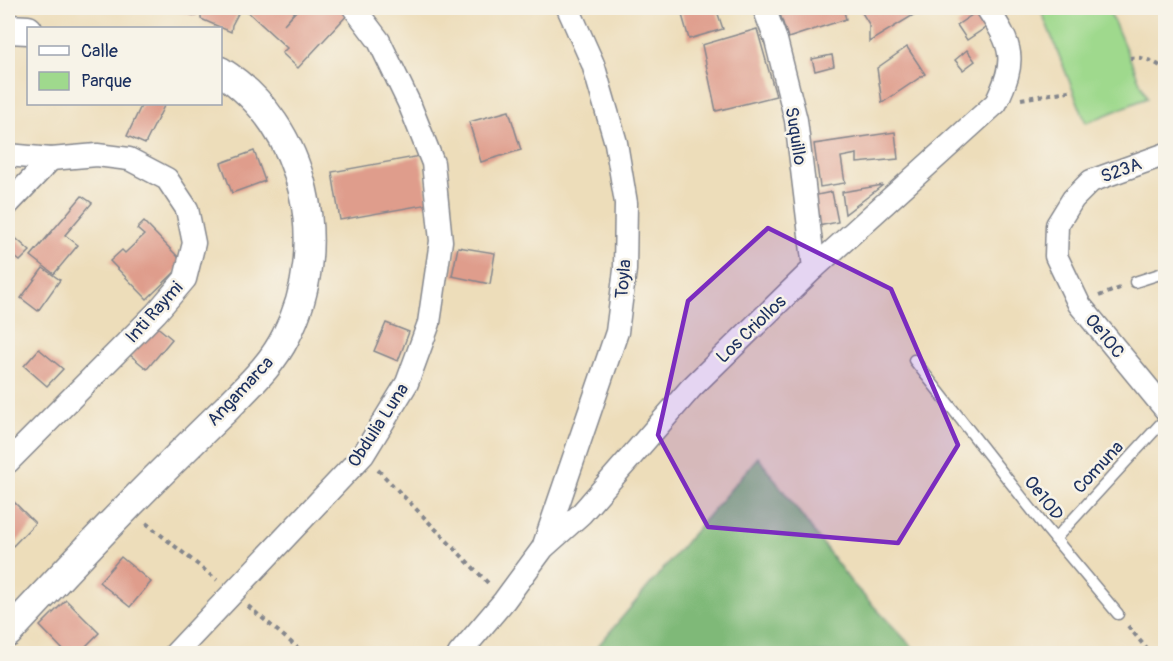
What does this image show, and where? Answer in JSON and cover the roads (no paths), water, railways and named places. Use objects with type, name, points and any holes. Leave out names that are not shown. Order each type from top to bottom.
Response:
[{"type":"street","name":"Obdulia Luna","points":[[175,654],[363,455],[407,383],[429,323],[441,241],[433,163],[409,103],[379,41],[354,8]]},
{"type":"street","name":"Toyla","points":[[543,548],[617,332],[625,270],[626,203],[616,143],[594,64],[568,8]]},
{"type":"street","name":"Suquillo","points":[[764,8],[776,40],[796,120],[814,268]]},
{"type":"street","name":"Los Criollos","points":[[459,654],[504,601],[543,548],[581,514],[691,388],[814,268],[996,104],[1007,81],[1010,54],[1001,29],[987,8]]},
{"type":"street","points":[[8,29],[27,30]]},
{"type":"street","name":"Angamarca","points":[[8,633],[126,507],[262,373],[286,338],[298,309],[307,275],[309,216],[299,172],[282,135],[257,101],[222,73]]},
{"type":"street","name":"S23A","points":[[1056,256],[1057,225],[1073,199],[1091,181],[1166,154]]},
{"type":"street","name":"Inti Raymi","points":[[8,155],[51,159],[97,155],[129,159],[167,179],[187,209],[194,243],[185,279],[156,313],[8,462]]},
{"type":"street","points":[[8,204],[51,159]]},
{"type":"street","name":"Oe10C","points":[[1056,256],[1079,304],[1164,406]]},
{"type":"lane","points":[[1135,282],[1166,272]]},
{"type":"lane","name":"Oe10D","points":[[914,360],[1055,539],[1118,614]]},
{"type":"lane","name":"Comuna","points":[[1055,539],[1164,406]]}]
